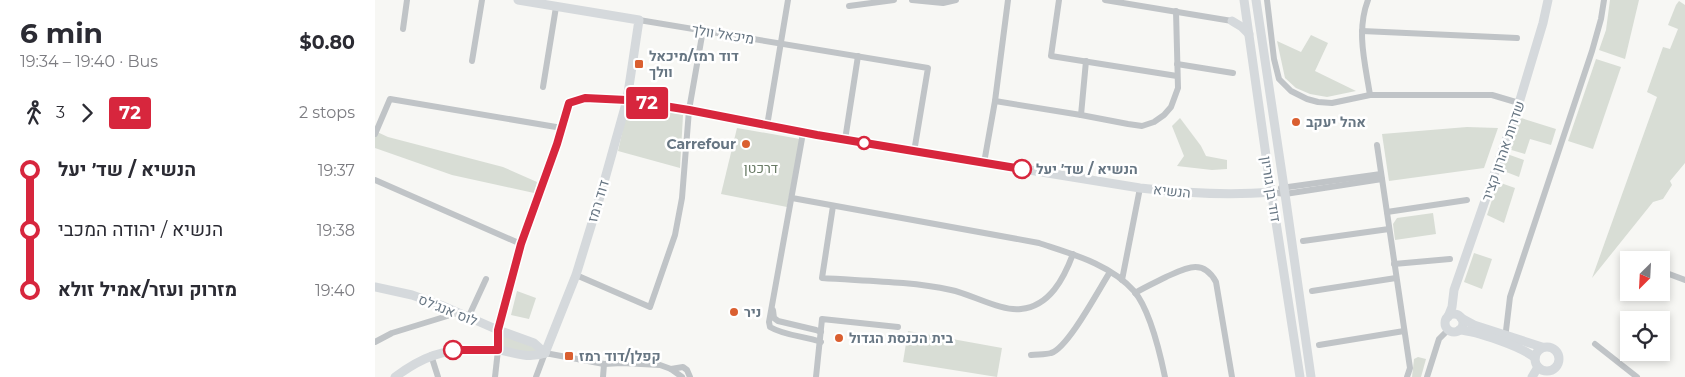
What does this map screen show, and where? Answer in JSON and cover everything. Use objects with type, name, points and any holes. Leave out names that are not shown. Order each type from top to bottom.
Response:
[{"type":"street","points":[[403,29],[407,0]]},
{"type":"street","points":[[472,62],[482,0]]},
{"type":"street","name":"מיכאל וולך","points":[[517,0],[928,68],[914,152]]},
{"type":"street","points":[[767,126],[788,0]]},
{"type":"street","points":[[849,6],[894,0]]},
{"type":"street","points":[[912,0],[943,3],[956,0]]},
{"type":"street","points":[[984,164],[995,101],[1008,0]]},
{"type":"street","points":[[1059,0],[1051,56],[1177,76]]},
{"type":"street","points":[[1105,0],[1232,21],[1249,34]]},
{"type":"street","name":"דוד בן גוריון","points":[[1255,0],[1285,190],[1311,377]]},
{"type":"street","points":[[1267,0],[1276,71],[1283,84],[1299,95],[1318,102],[1332,103],[1370,95],[1492,95],[1519,103]]},
{"type":"street","points":[[1368,0],[1363,12],[1361,40],[1370,95]]},
{"type":"street","name":"שדרות אהרון קציר","points":[[1448,317],[1454,290],[1519,103],[1543,24],[1548,0]]},
{"type":"street","points":[[1506,340],[1510,297],[1592,51],[1604,0]]},
{"type":"street","points":[[1232,21],[1240,17],[1244,4]]},
{"type":"street","name":"דוד בן גוריון","points":[[1244,4],[1300,377]]},
{"type":"street","points":[[543,87],[556,7]]},
{"type":"street","points":[[995,101],[1142,126],[1154,122],[1171,107],[1178,88],[1176,11]]},
{"type":"street","name":"דוד רמז","points":[[536,377],[576,275],[599,200],[627,100],[639,20]]},
{"type":"street","points":[[576,275],[650,307],[675,235],[682,198],[689,110],[703,30]]},
{"type":"street","points":[[1362,31],[1517,38]]},
{"type":"street","points":[[845,140],[858,56]]},
{"type":"street","points":[[1081,115],[1086,61]]},
{"type":"street","points":[[1177,64],[1233,73]]},
{"type":"street","points":[[495,377],[498,330],[521,244],[569,103],[585,98],[627,100]]},
{"type":"street","points":[[375,134],[390,99],[562,128]]},
{"type":"street","name":"הנשיא","points":[[627,100],[689,110],[803,133],[1140,188],[1187,193],[1239,194],[1271,192]]},
{"type":"street","points":[[803,133],[773,309],[769,322],[770,327],[776,331],[812,338],[821,342]]},
{"type":"street","points":[[1377,145],[1409,368],[1407,377]]},
{"type":"street","points":[[1271,192],[1381,177]]},
{"type":"street","points":[[375,180],[521,244]]},
{"type":"street","points":[[1121,280],[1140,188]]},
{"type":"street","points":[[792,198],[1039,243],[1073,254],[1110,272],[1135,293],[1152,328],[1165,377]]},
{"type":"street","points":[[1387,212],[1467,200]]},
{"type":"street","points":[[833,206],[822,278],[891,282],[951,290],[1003,307],[1021,310],[1043,300],[1053,291],[1064,278],[1073,254]]},
{"type":"street","points":[[1303,241],[1389,229]]},
{"type":"street","points":[[1394,264],[1450,258]]},
{"type":"street","points":[[1135,293],[1186,267],[1198,266],[1210,273],[1216,282],[1232,377]]},
{"type":"street","points":[[1031,355],[1052,353],[1065,342],[1110,272]]},
{"type":"street","points":[[1670,274],[1685,280]]},
{"type":"street","points":[[468,318],[486,278]]},
{"type":"street","points":[[1312,291],[1396,278]]},
{"type":"street","name":"לוס אנג'לס","points":[[375,287],[412,296],[457,313],[534,344],[545,353]]},
{"type":"street","points":[[1453,300],[1463,323],[1459,330]]},
{"type":"street","points":[[773,309],[774,318],[778,321],[821,332]]},
{"type":"street","points":[[375,342],[392,333],[457,313]]},
{"type":"street","points":[[1448,330],[1446,322],[1448,317],[1454,315],[1506,340],[1521,349],[1545,374],[1559,363],[1559,355],[1551,347],[1542,347],[1506,340],[1473,332],[1459,330],[1454,332],[1448,330]]},
{"type":"street","points":[[818,377],[822,319],[898,327]]},
{"type":"street","points":[[1427,377],[1439,339],[1448,330]]},
{"type":"street","points":[[1319,346],[1404,331]]},
{"type":"street","points":[[1595,344],[1637,377]]},
{"type":"street","points":[[1532,377],[1538,350],[1542,347]]},
{"type":"street","points":[[395,377],[407,368],[431,356],[453,350],[498,350],[533,356],[545,353],[604,364],[650,364],[671,369],[682,377]]},
{"type":"street","points":[[431,356],[438,377]]},
{"type":"street","points":[[603,377],[604,364]]},
{"type":"street","points":[[671,369],[683,367],[687,370],[690,377]]},
{"type":"green space","points":[[1610,0],[1639,0],[1625,59],[1599,50],[1606,30]]},
{"type":"green space","points":[[1679,1],[1685,5],[1685,163],[1670,181],[1672,185],[1663,199],[1653,202],[1592,278],[1657,97],[1647,92],[1663,47],[1670,49],[1678,29],[1668,25]]},
{"type":"green space","points":[[1311,35],[1328,43],[1315,71],[1356,91],[1327,97],[1310,94],[1296,88],[1285,78],[1277,41],[1301,52]]},
{"type":"green space","points":[[1596,59],[1621,67],[1593,149],[1568,141]]},
{"type":"green space","points":[[628,106],[683,115],[680,168],[618,151]]},
{"type":"green space","points":[[1518,117],[1556,129],[1551,145],[1530,139],[1525,154],[1508,149]]},
{"type":"green space","points":[[1180,118],[1201,146],[1206,156],[1227,160],[1227,169],[1212,170],[1177,166],[1184,156],[1172,126]]},
{"type":"green space","points":[[1467,127],[1498,128],[1484,168],[1389,181],[1382,134]]},
{"type":"green space","name":"דרכטן","points":[[737,128],[800,139],[787,207],[721,194]]},
{"type":"green space","points":[[375,131],[388,137],[503,167],[537,182],[534,193],[452,175],[375,148]]},
{"type":"green space","points":[[1507,154],[1524,160],[1519,177],[1501,170]]},
{"type":"green space","points":[[1498,182],[1515,188],[1504,223],[1487,215]]},
{"type":"green space","points":[[1433,213],[1436,234],[1395,240],[1393,224],[1397,218]]},
{"type":"green space","points":[[1474,253],[1492,259],[1482,289],[1464,282]]},
{"type":"green space","points":[[517,291],[536,298],[529,319],[511,315]]},
{"type":"green space","points":[[498,330],[545,353],[498,350]]},
{"type":"green space","points":[[908,331],[1002,348],[997,377],[903,362]]},
{"type":"green space","points":[[1418,357],[1426,359],[1421,377],[1412,377],[1414,359]]},
{"type":"bus line","name":"72","points":[[453,350],[498,350],[498,330],[521,244],[557,144],[569,103],[585,98],[627,100],[817,135],[1022,169]]},
{"type":"place","name":"דוד רמז/מיכאל וולך","points":[[639,64]]},
{"type":"place","name":"אהל יעקב","points":[[1296,122]]},
{"type":"place","name":"Carrefour","points":[[746,144]]},
{"type":"place","name":"הנשיא / שד׳ יעל","points":[[1022,169]]},
{"type":"place","name":"ניר","points":[[734,312]]},
{"type":"place","name":"בית הכנסת הגדול","points":[[839,338]]},
{"type":"place","name":"קפלן/דוד רמז","points":[[569,356]]}]
